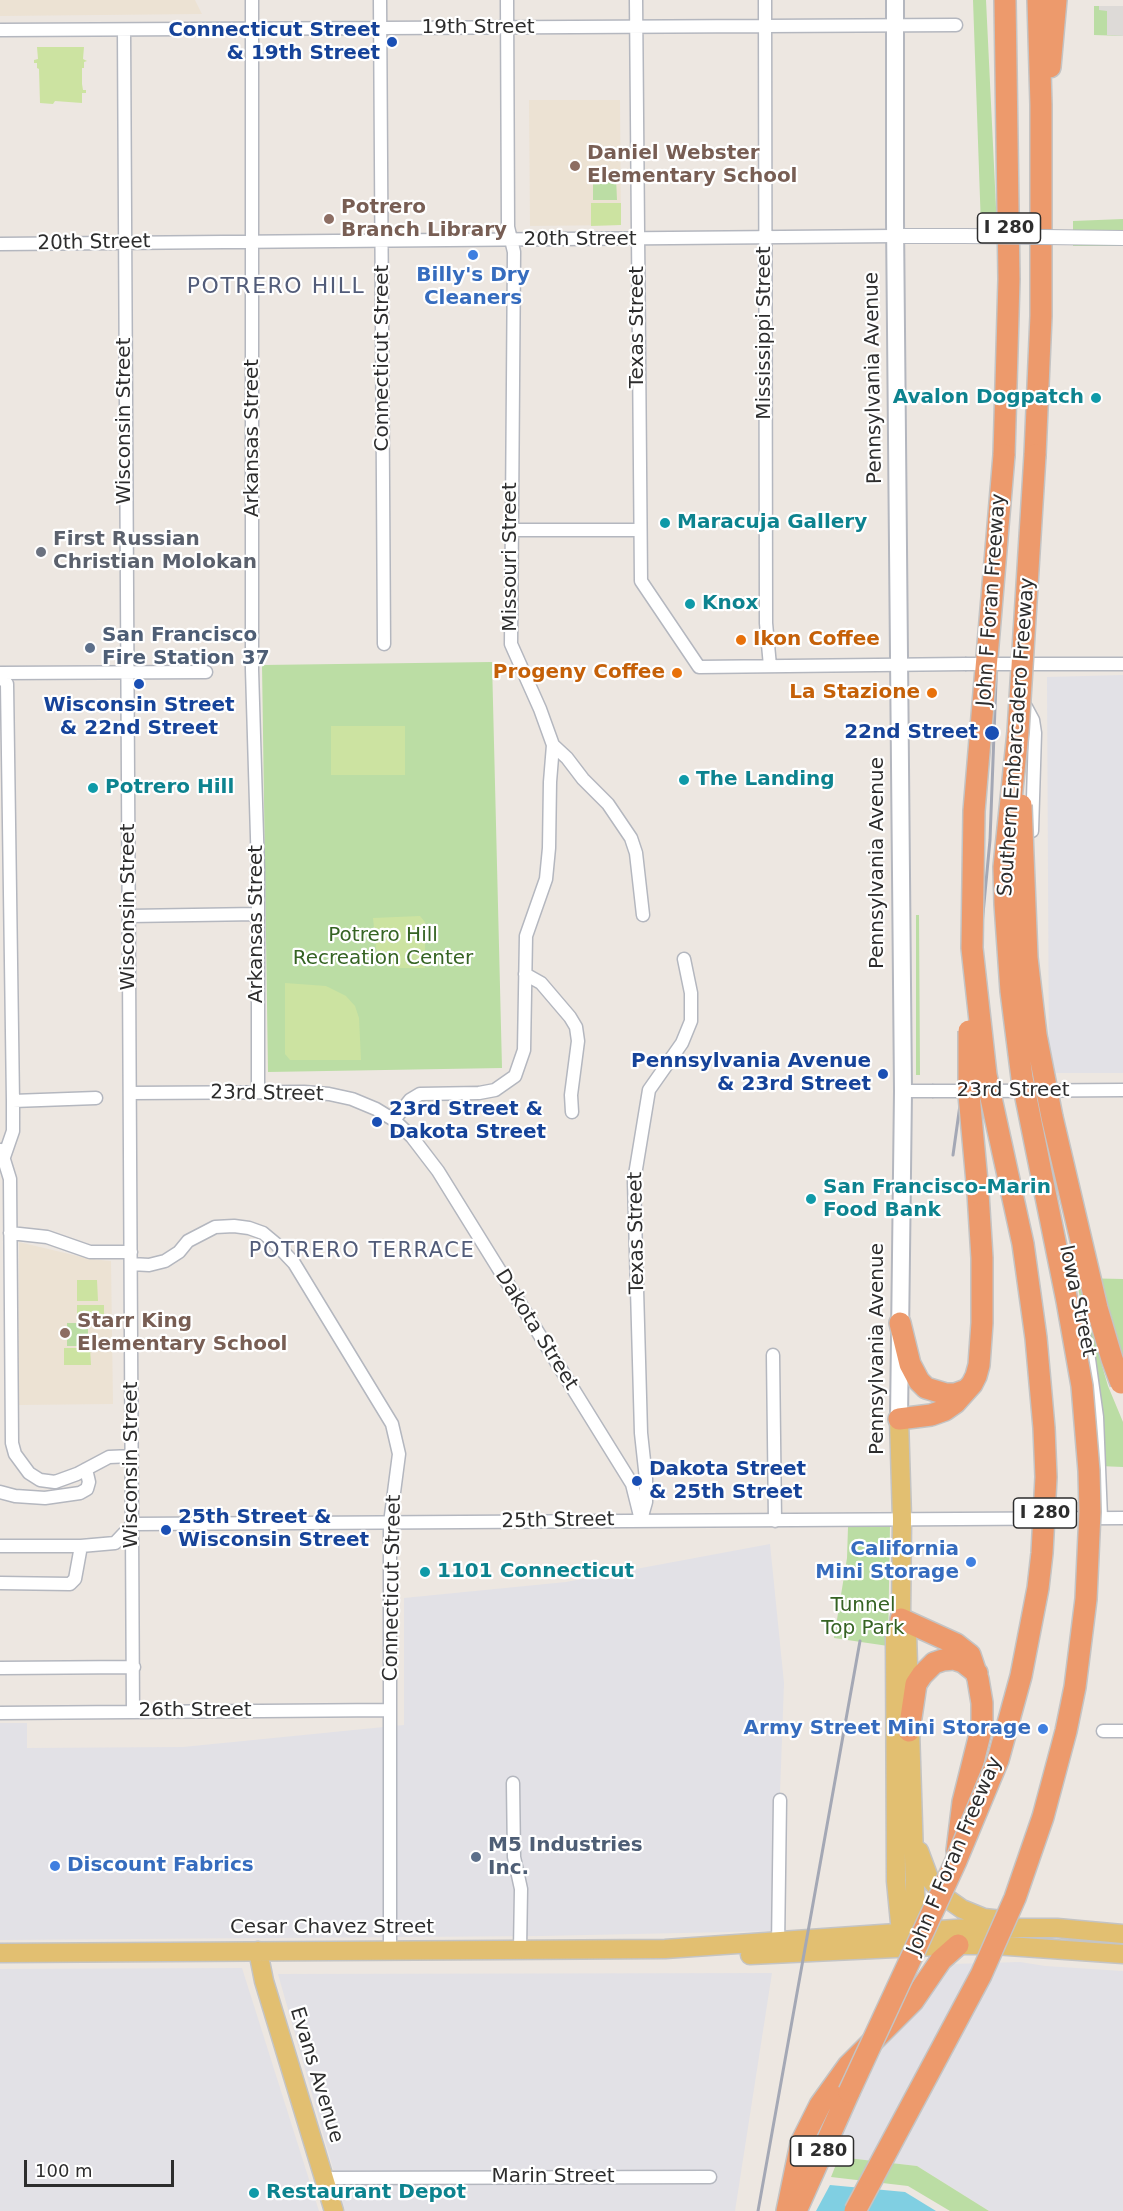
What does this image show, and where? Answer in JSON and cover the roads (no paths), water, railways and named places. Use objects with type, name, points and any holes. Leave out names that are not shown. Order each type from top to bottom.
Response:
[{"type":"highway","points":[[992,0],[1008,174]]},
{"type":"highway","name":"John F Foran Freeway","points":[[796,2211],[956,1861],[998,1760],[1021,1676],[1040,1570],[1046,1477],[1034,1316],[1023,1244],[994,1118],[983,1054],[972,948],[971,904],[974,811],[1004,455],[1008,317],[1005,0]]},
{"type":"highway","name":"Southern Embarcadero Freeway","points":[[855,2211],[981,1975],[1015,1898],[1043,1817],[1061,1753],[1075,1687],[1085,1610],[1090,1502],[1082,1386],[1022,1078],[1009,968],[1004,867],[1018,732],[1041,316],[1041,105],[1038,0]]},
{"type":"highway","points":[[1041,105],[1052,58],[1056,0]]},
{"type":"highway","points":[[1018,732],[1027,958],[1036,1035],[1052,1117],[1097,1308],[1122,1385]]},
{"type":"highway","points":[[899,1419],[931,1415],[945,1410],[955,1403],[966,1390],[976,1376],[979,1365],[982,1323],[981,1247],[969,1095],[971,904]]},
{"type":"highway","points":[[900,1323],[910,1364],[919,1381],[926,1388],[946,1394],[955,1395],[966,1390]]},
{"type":"highway","points":[[901,1618],[956,1644],[970,1655],[977,1676],[982,1703],[982,1726],[963,1802],[956,1861]]},
{"type":"highway","points":[[909,1731],[916,1683],[934,1663],[954,1659],[963,1662],[977,1676]]},
{"type":"highway","points":[[901,2013],[911,1980],[909,1937]]},
{"type":"highway","points":[[787,2211],[797,2158],[810,2124],[832,2085],[913,2001],[941,1960],[958,1945]]},
{"type":"main road","name":"Pennsylvania Avenue","points":[[895,0],[903,1091],[899,1419],[902,1519],[901,1618],[907,1633],[912,1827],[909,1937]]},
{"type":"main road","name":"Pennsylvania Avenue","points":[[901,1618],[894,1633],[896,1881],[909,1937]]},
{"type":"main road","points":[[912,1827],[921,1860],[929,1878],[945,1897],[962,1909],[984,1918],[1057,1928]]},
{"type":"main road","points":[[842,1938],[883,1921],[891,1915],[896,1881]]},
{"type":"main road","name":"Cesar Chavez Street","points":[[778,1948],[909,1937],[969,1928],[1057,1928],[1123,1934]]},
{"type":"main road","name":"Cesar Chavez Street","points":[[0,1953],[665,1949],[714,1956],[842,1938],[909,1937],[958,1945],[994,1945],[1123,1954]]},
{"type":"main road","name":"Evans Avenue","points":[[258,1952],[264,1981],[334,2211]]},
{"type":"street","name":"Arkansas Street","points":[[252,0],[254,242],[252,670],[258,914],[258,1092]]},
{"type":"street","name":"Connecticut Street","points":[[381,0],[384,644]]},
{"type":"street","name":"Missouri Street","points":[[394,1120],[410,1100],[420,1094],[479,1093],[495,1090],[515,1076],[524,1050],[526,936],[546,879],[553,746],[540,709],[511,644],[514,252],[508,227],[507,0]]},
{"type":"street","name":"Texas Street","points":[[636,0],[641,581],[699,666],[770,666]]},
{"type":"street","name":"Mississippi Street","points":[[765,0],[766,623],[770,666]]},
{"type":"street","name":"19th Street","points":[[0,30],[956,25]]},
{"type":"street","name":"Wisconsin Street","points":[[124,30],[133,1712]]},
{"type":"street","name":"20th Street","points":[[0,244],[895,236],[1123,238]]},
{"type":"street","points":[[512,530],[639,530]]},
{"type":"street","name":"Iowa Street","points":[[1022,664],[1026,707],[1033,720],[1035,733],[1032,849],[1035,945],[1029,979],[1034,1091],[1089,1359],[1097,1417],[1101,1518]]},
{"type":"street","points":[[770,666],[1123,664]]},
{"type":"street","points":[[0,674],[206,672]]},
{"type":"street","points":[[0,674],[7,684],[13,1131],[2,1153],[10,1179],[14,1450],[24,1469],[40,1480],[63,1480],[109,1457],[132,1456]]},
{"type":"street","points":[[553,746],[567,758],[608,804],[631,838],[636,854],[643,915]]},
{"type":"street","points":[[129,916],[258,914]]},
{"type":"street","name":"Texas Street","points":[[641,1520],[646,1502],[646,1479],[641,1433],[634,1181],[649,1090],[682,1043],[691,1021],[691,993],[684,959]]},
{"type":"street","points":[[525,974],[541,983],[576,1027],[578,1041],[571,1095],[572,1112]]},
{"type":"street","name":"23rd Street","points":[[903,1091],[1123,1090]]},
{"type":"street","name":"23rd Street","points":[[130,1093],[329,1094],[352,1099],[394,1120]]},
{"type":"street","points":[[13,1101],[96,1098]]},
{"type":"street","name":"Dakota Street","points":[[394,1120],[426,1154],[444,1180],[632,1484],[641,1520]]},
{"type":"street","name":"Connecticut Street","points":[[10,1233],[46,1237],[90,1252],[131,1258],[149,1265],[165,1261],[179,1252],[188,1241],[215,1227],[234,1226],[263,1233],[276,1243],[294,1263],[392,1424],[399,1454],[390,1523],[390,1951]]},
{"type":"street","points":[[773,1354],[775,1521]]},
{"type":"street","points":[[0,1492],[15,1496],[45,1498],[80,1493],[87,1489],[89,1482],[86,1469]]},
{"type":"street","name":"25th Street","points":[[133,1524],[1123,1518]]},
{"type":"street","points":[[0,1546],[81,1546],[115,1543],[133,1524]]},
{"type":"street","points":[[0,1583],[70,1584],[75,1579],[81,1546]]},
{"type":"street","points":[[0,1668],[134,1667]]},
{"type":"street","name":"26th Street","points":[[0,1713],[390,1710]]},
{"type":"street","points":[[1103,1731],[1123,1731]]},
{"type":"street","points":[[513,1783],[514,1857],[521,1889],[520,1950]]},
{"type":"street","points":[[778,1948],[780,1800]]},
{"type":"street","name":"Marin Street","points":[[324,2178],[711,2177]]},
{"type":"water","points":[[830,2185],[905,2192],[936,2211],[816,2211]]},
{"type":"railway","points":[[953,1155],[975,998],[990,840],[996,681],[996,538]]},
{"type":"railway","points":[[758,2211],[860,1641]]},
{"type":"place","name":"Connecticut Street & 19th Street","points":[[392,42]]},
{"type":"place","name":"Daniel Webster Elementary School","points":[[575,166]]},
{"type":"place","name":"Potrero Branch Library","points":[[329,219]]},
{"type":"place","name":"Billy's Dry Cleaners","points":[[473,255]]},
{"type":"place","name":"Avalon Dogpatch","points":[[1096,398]]},
{"type":"place","name":"Maracuja Gallery","points":[[665,523]]},
{"type":"place","name":"First Russian Christian Molokan","points":[[41,552]]},
{"type":"place","name":"Knox","points":[[690,604]]},
{"type":"place","name":"Ikon Coffee","points":[[741,640]]},
{"type":"place","name":"San Francisco Fire Station 37","points":[[90,648]]},
{"type":"place","name":"Progeny Coffee","points":[[677,673]]},
{"type":"place","name":"Wisconsin Street & 22nd Street","points":[[139,684]]},
{"type":"place","name":"La Stazione","points":[[932,693]]},
{"type":"place","name":"22nd Street","points":[[992,733]]},
{"type":"place","name":"The Landing","points":[[684,780]]},
{"type":"place","name":"Potrero Hill","points":[[93,788]]},
{"type":"place","name":"Pennsylvania Avenue & 23rd Street","points":[[883,1074]]},
{"type":"place","name":"23rd Street & Dakota Street","points":[[377,1122]]},
{"type":"place","name":"San Francisco-Marin Food Bank","points":[[811,1199]]},
{"type":"place","name":"Starr King Elementary School","points":[[65,1333]]},
{"type":"place","name":"Dakota Street & 25th Street","points":[[637,1481]]},
{"type":"place","name":"25th Street & Wisconsin Street","points":[[166,1530]]},
{"type":"place","name":"California Mini Storage","points":[[971,1562]]},
{"type":"place","name":"1101 Connecticut","points":[[425,1572]]},
{"type":"place","name":"Army Street Mini Storage","points":[[1043,1729]]},
{"type":"place","name":"M5 Industries Inc.","points":[[476,1857]]},
{"type":"place","name":"Discount Fabrics","points":[[55,1866]]},
{"type":"place","name":"Restaurant Depot","points":[[254,2193]]},
{"type":"district","name":"POTRERO HILL","points":[[276,287]]},
{"type":"district","name":"POTRERO TERRACE","points":[[362,1252]]},
{"type":"park label","name":"Potrero Hill Recreation Center","points":[[383,948]]},
{"type":"park label","name":"Tunnel Top Park","points":[[863,1618]]}]
